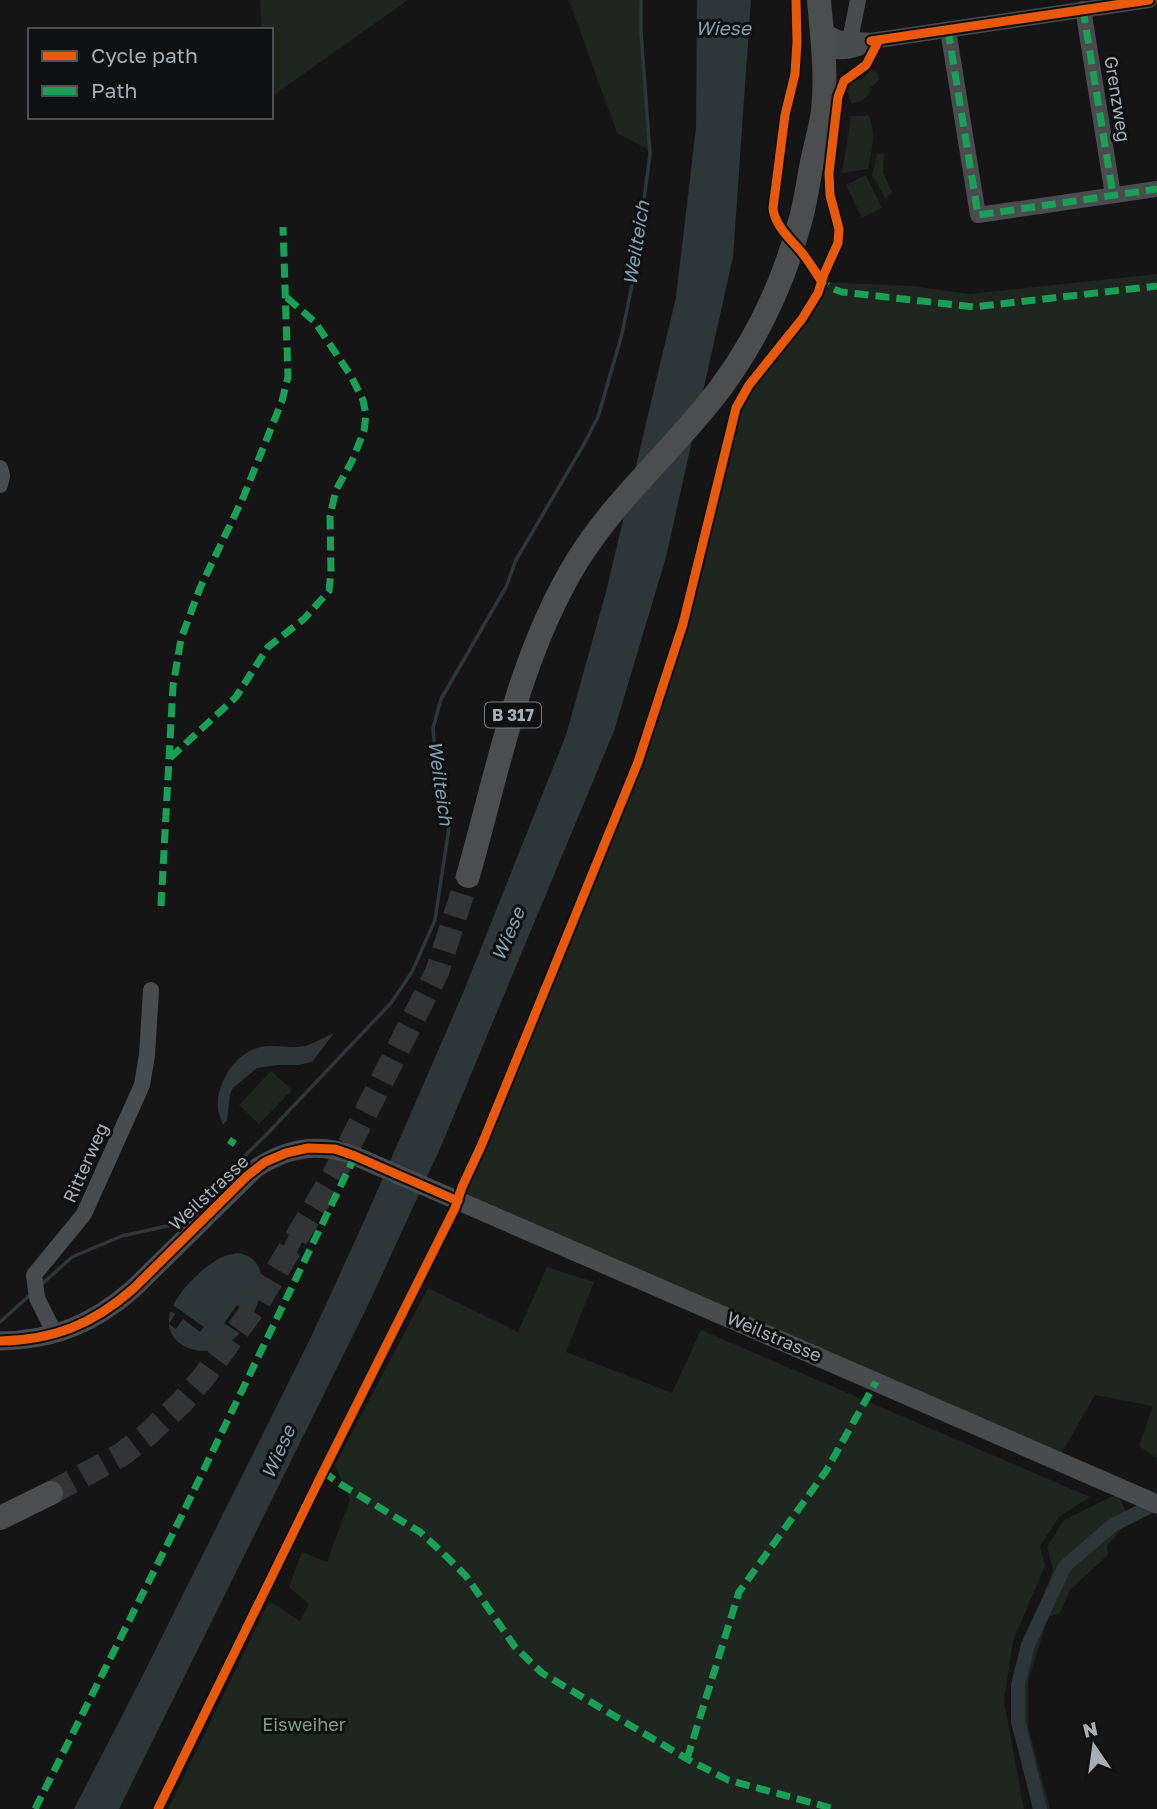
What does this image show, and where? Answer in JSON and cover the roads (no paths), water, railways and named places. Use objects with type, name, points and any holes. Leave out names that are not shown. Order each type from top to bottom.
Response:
[{"type":"main road","name":"B 317","points":[[806,0],[817,35]]},
{"type":"main road","name":"B 317","points":[[468,876],[513,716],[550,611],[577,561],[598,530],[722,386],[754,335],[784,274],[799,225],[813,158],[819,0]]},
{"type":"main road","points":[[0,1518],[51,1493]]},
{"type":"street","points":[[850,40],[858,0]]},
{"type":"street","points":[[817,35],[828,34],[837,38],[871,41],[1149,0]]},
{"type":"street","name":"Grenzweg","points":[[1083,9],[1113,195]]},
{"type":"street","points":[[948,30],[978,215],[1157,189]]},
{"type":"street","points":[[817,35],[837,51],[859,48],[871,41]]},
{"type":"street","points":[[0,468],[0,485]]},
{"type":"street","name":"Ritterweg","points":[[55,1334],[36,1291],[34,1275],[85,1214],[142,1085],[148,1050],[151,990]]},
{"type":"street","name":"Weilstrasse","points":[[0,1341],[55,1334],[79,1326],[114,1305],[133,1289],[247,1176],[274,1157],[297,1149],[323,1148],[344,1151],[362,1158],[1157,1504]]},
{"type":"water","name":"Wiese","points":[[697,0],[751,0],[733,257],[666,557],[614,731],[442,1144],[369,1303],[119,1809],[74,1809],[312,1335],[463,993],[566,735],[606,592],[676,297],[696,128]]},
{"type":"water","points":[[334,1033],[312,1062],[257,1068],[233,1088],[227,1120],[223,1125],[218,1109],[220,1089],[229,1070],[243,1055],[261,1047],[305,1046]]},
{"type":"water","points":[[294,1231],[301,1233],[303,1240],[293,1261],[287,1261],[280,1255],[289,1234]]},
{"type":"water","points":[[237,1253],[253,1259],[261,1272],[261,1289],[256,1308],[245,1326],[231,1341],[214,1350],[195,1350],[182,1345],[173,1336],[169,1326],[175,1302],[192,1280],[213,1262]]},
{"type":"waterway","name":"Weilteich","points":[[42,1284],[72,1257],[122,1236],[176,1224],[265,1136],[391,1003],[412,972],[435,920],[450,821],[435,752],[433,728],[441,699],[506,587],[516,560],[598,417],[622,334],[634,275],[650,154],[641,0]]},
{"type":"waterway","name":"Weilteich","points":[[0,1322],[31,1294]]},
{"type":"waterway","points":[[1040,1809],[1018,1721],[1018,1685],[1028,1645],[1065,1566],[1113,1525],[1157,1503]]},
{"type":"tunnel","points":[[51,1493],[121,1455],[148,1434],[203,1378],[259,1301],[336,1171],[437,972],[468,876]]},
{"type":"park label","name":"Eisweiher","points":[[304,1725]]}]
